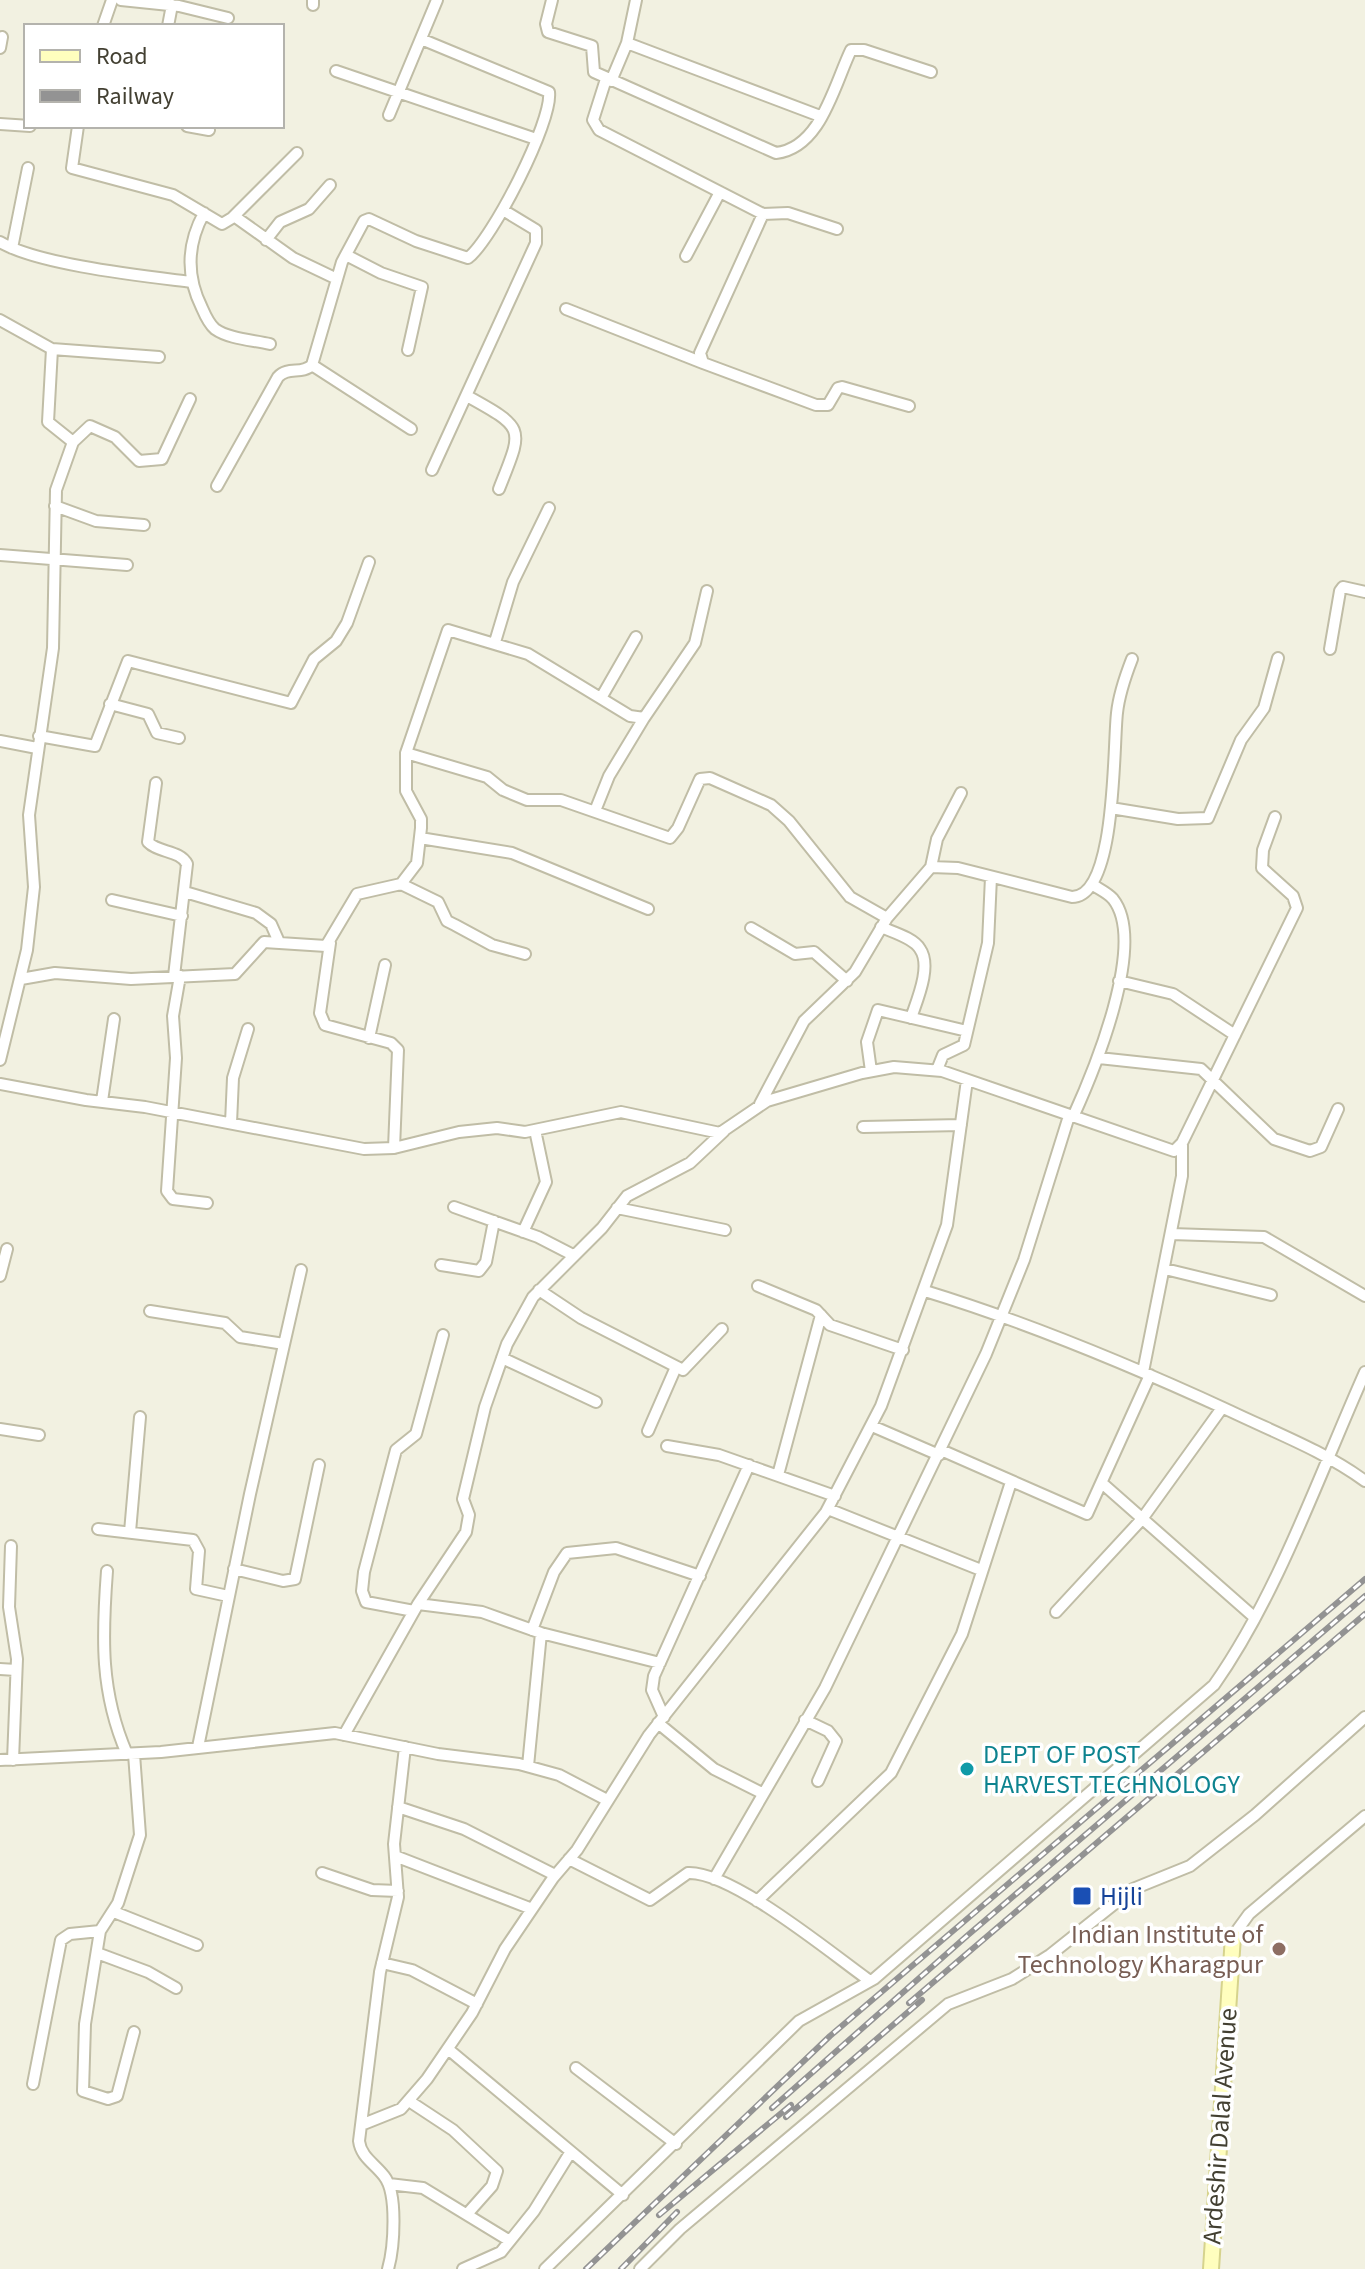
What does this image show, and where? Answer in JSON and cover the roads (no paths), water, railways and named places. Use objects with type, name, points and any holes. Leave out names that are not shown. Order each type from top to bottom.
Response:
[{"type":"street","points":[[104,24],[112,0]]},
{"type":"street","points":[[121,0],[172,5],[228,18]]},
{"type":"street","points":[[389,115],[437,0]]},
{"type":"street","points":[[552,0],[546,24],[548,32],[592,46],[595,50],[593,69],[608,80],[776,153],[802,145],[820,116],[851,50],[864,50],[931,72]]},
{"type":"street","points":[[636,0],[627,43],[595,111],[594,126],[763,214],[788,213],[837,229]]},
{"type":"street","points":[[168,24],[172,5]]},
{"type":"street","points":[[312,365],[337,279],[361,225],[369,219],[416,241],[468,258],[503,210],[536,139],[549,92],[421,39]]},
{"type":"street","points":[[627,43],[820,116]]},
{"type":"street","points":[[336,71],[536,139]]},
{"type":"street","points":[[0,124],[24,126]]},
{"type":"street","points":[[78,128],[72,168],[162,192],[222,224],[234,216],[297,153]]},
{"type":"street","points":[[198,128],[209,130]]},
{"type":"street","points":[[12,248],[28,168]]},
{"type":"street","points":[[266,240],[280,222],[309,209],[330,185]]},
{"type":"street","points":[[686,256],[720,192]]},
{"type":"street","points":[[432,470],[536,243],[536,230],[503,210]]},
{"type":"street","points":[[204,213],[193,243],[191,282],[207,319],[216,330],[270,344]]},
{"type":"street","points":[[703,363],[700,353],[763,214]]},
{"type":"street","points":[[234,216],[293,258],[337,279]]},
{"type":"street","points":[[0,242],[12,248],[126,274],[191,282]]},
{"type":"street","points":[[346,255],[381,273],[422,287],[408,350]]},
{"type":"street","points":[[566,309],[816,405],[828,405],[838,388],[842,387],[909,406]]},
{"type":"street","points":[[0,320],[52,349],[159,357]]},
{"type":"street","points":[[52,349],[48,422],[73,442]]},
{"type":"street","points":[[217,486],[283,372],[312,365],[411,429]]},
{"type":"street","points":[[467,396],[502,416],[517,431],[516,447],[499,489]]},
{"type":"street","points":[[0,1060],[21,979],[34,887],[29,815],[53,648],[55,506],[60,473],[73,442],[90,426],[115,437],[139,461],[162,459],[190,399]]},
{"type":"street","points":[[55,506],[96,521],[144,525]]},
{"type":"street","points":[[495,642],[513,582],[549,508]]},
{"type":"street","points":[[0,555],[127,565]]},
{"type":"street","points":[[39,736],[95,746],[128,661],[291,703],[314,659],[336,641],[347,623],[369,562]]},
{"type":"street","points":[[1330,649],[1340,591],[1348,588],[1365,592]]},
{"type":"street","points":[[595,811],[609,776],[695,643],[707,591]]},
{"type":"street","points":[[401,884],[417,863],[421,819],[406,791],[406,753],[444,634],[453,629],[541,660],[630,716],[644,718]]},
{"type":"street","points":[[601,698],[636,637]]},
{"type":"street","points":[[1111,808],[1178,819],[1208,818],[1241,740],[1264,708],[1278,658]]},
{"type":"street","points":[[931,867],[945,866],[1072,897],[1084,894],[1093,885],[1111,808],[1117,710],[1132,659]]},
{"type":"street","points":[[110,704],[148,714],[157,733],[179,738]]},
{"type":"street","points":[[0,741],[37,748]]},
{"type":"street","points":[[406,753],[487,777],[503,790],[527,800],[561,800],[670,838],[678,828],[696,784],[704,777],[771,805],[786,818],[850,897],[916,944],[922,953],[923,974],[911,1018]]},
{"type":"street","points":[[156,783],[148,842],[156,849],[185,859],[185,892],[173,1016],[176,1058],[170,1111],[167,1191],[173,1199],[207,1203]]},
{"type":"street","points":[[760,1104],[795,1033],[817,1006],[847,981],[884,922],[931,867],[937,839],[961,793]]},
{"type":"street","points":[[344,1735],[416,1607],[466,1532],[469,1515],[462,1504],[466,1483],[485,1407],[517,1324],[539,1290],[617,1208],[638,1189],[702,1154],[724,1131],[760,1104],[894,1067],[937,1070],[1174,1151],[1182,1143],[1297,908],[1293,896],[1262,868],[1261,861],[1275,817]]},
{"type":"street","points":[[420,838],[512,853],[648,909]]},
{"type":"street","points":[[937,1070],[943,1055],[961,1048],[967,1031],[988,943],[991,877]]},
{"type":"street","points":[[394,1148],[399,1054],[391,1043],[329,1028],[322,1019],[330,942],[350,900],[357,894],[401,884],[438,902],[447,921],[492,945],[525,954]]},
{"type":"street","points":[[714,1879],[825,1688],[940,1453],[1003,1315],[1071,1116],[1099,1058],[1119,981],[1123,942],[1120,916],[1114,900],[1093,885]]},
{"type":"street","points":[[185,892],[256,913],[271,924],[279,942]]},
{"type":"street","points":[[112,900],[182,916]]},
{"type":"street","points":[[751,928],[795,954],[814,952],[847,981]]},
{"type":"street","points":[[21,979],[55,973],[131,979],[235,974],[258,945],[279,942],[320,947],[330,942]]},
{"type":"street","points":[[369,1038],[385,965]]},
{"type":"street","points":[[1119,981],[1173,994],[1235,1035]]},
{"type":"street","points":[[871,1071],[867,1042],[876,1012],[882,1010],[967,1031]]},
{"type":"street","points":[[102,1101],[114,1019]]},
{"type":"street","points":[[231,1123],[233,1078],[248,1029]]},
{"type":"street","points":[[1099,1058],[1194,1067],[1214,1078],[1274,1139],[1310,1151],[1321,1147],[1338,1109]]},
{"type":"street","points":[[361,2125],[401,2109],[409,2101],[448,2049],[477,2004],[505,1949],[661,1720],[828,1509],[872,1426],[925,1291],[950,1211],[967,1080]]},
{"type":"street","points":[[0,1084],[170,1111],[364,1149],[394,1148],[459,1132],[535,1130],[621,1112],[714,1132],[724,1131]]},
{"type":"street","points":[[863,1127],[961,1125]]},
{"type":"street","points":[[523,1232],[546,1182],[535,1130]]},
{"type":"street","points":[[872,1426],[1087,1514],[1103,1484],[1147,1374],[1183,1168],[1182,1143]]},
{"type":"street","points":[[454,1207],[523,1232],[573,1255]]},
{"type":"street","points":[[617,1208],[725,1230]]},
{"type":"street","points":[[441,1265],[479,1271],[486,1262],[494,1221]]},
{"type":"street","points":[[1171,1234],[1264,1237],[1365,1296]]},
{"type":"street","points":[[0,1276],[7,1249]]},
{"type":"street","points":[[1165,1269],[1271,1295]]},
{"type":"street","points":[[198,1747],[228,1596],[301,1270]]},
{"type":"street","points":[[758,1286],[816,1310],[830,1325],[903,1350]]},
{"type":"street","points":[[539,1290],[581,1318],[676,1367],[687,1369],[722,1329]]},
{"type":"street","points":[[925,1291],[1003,1315],[1147,1374],[1328,1456],[1365,1481]]},
{"type":"street","points":[[150,1311],[225,1323],[240,1337],[284,1344]]},
{"type":"street","points":[[778,1475],[821,1315]]},
{"type":"street","points":[[443,1335],[416,1434],[396,1450],[364,1572],[362,1591],[366,1602],[482,1612],[537,1632],[660,1663]]},
{"type":"street","points":[[502,1358],[596,1402]]},
{"type":"street","points":[[648,1431],[676,1367]]},
{"type":"street","points":[[545,2269],[809,2013],[844,1999],[870,1981],[1203,1696],[1233,1659],[1254,1617],[1365,1372]]},
{"type":"street","points":[[1056,1612],[1142,1519],[1222,1408]]},
{"type":"street","points":[[130,1532],[140,1417]]},
{"type":"street","points":[[0,1429],[39,1435]]},
{"type":"street","points":[[667,1446],[711,1453],[835,1496]]},
{"type":"street","points":[[234,1569],[283,1581],[295,1579],[319,1465]]},
{"type":"street","points":[[749,1465],[660,1663],[652,1690],[661,1720],[714,1769],[762,1793]]},
{"type":"street","points":[[757,1901],[891,1773],[962,1634],[1011,1482]]},
{"type":"street","points":[[1103,1484],[1254,1617]]},
{"type":"street","points":[[828,1509],[981,1570]]},
{"type":"street","points":[[98,1529],[193,1540],[199,1551],[196,1589],[228,1596]]},
{"type":"street","points":[[11,1546],[5,1572],[16,1670],[13,1760]]},
{"type":"street","points":[[528,1766],[537,1632],[554,1572],[567,1553],[616,1548],[700,1576]]},
{"type":"street","points":[[107,1571],[102,1659],[117,1732],[130,1754],[140,1835],[114,1912],[100,1931],[85,2024],[83,2091],[108,2099],[117,2096],[134,2032]]},
{"type":"street","points":[[0,1669],[16,1670]]},
{"type":"street","points":[[640,2269],[680,2229],[948,2004],[1012,1979],[1050,1955],[1133,1889],[1190,1866],[1255,1815],[1365,1717]]},
{"type":"street","points":[[805,1720],[828,1731],[836,1741],[818,1781]]},
{"type":"street","points":[[0,1760],[130,1754],[294,1736],[344,1735],[528,1766],[559,1775],[607,1800]]},
{"type":"street","points":[[388,2269],[393,2241],[389,2184],[360,2150],[366,2058],[398,1891],[395,1856],[405,1747]]},
{"type":"street","points":[[398,1807],[464,1829],[555,1875]]},
{"type":"street","points":[[1233,1936],[1249,1914],[1365,1816]]},
{"type":"street","points":[[395,1856],[532,1909]]},
{"type":"street","points":[[569,1859],[650,1900],[688,1873],[714,1879],[757,1901],[870,1981]]},
{"type":"street","points":[[322,1873],[372,1890],[398,1891]]},
{"type":"street","points":[[114,1912],[197,1945]]},
{"type":"street","points":[[33,2084],[61,1940],[70,1934],[100,1931]]},
{"type":"street","name":"Ardeshir Dalal Avenue","points":[[1211,2269],[1233,1936]]},
{"type":"street","points":[[97,1953],[148,1972],[176,1988]]},
{"type":"street","points":[[382,1963],[412,1970],[477,2004]]},
{"type":"street","points":[[448,2049],[623,2195]]},
{"type":"street","points":[[576,2068],[676,2144]]},
{"type":"street","points":[[409,2101],[453,2130],[497,2171],[492,2186],[468,2213]]},
{"type":"street","points":[[463,2269],[490,2260],[510,2241],[534,2211],[570,2153]]},
{"type":"street","points":[[389,2184],[423,2188],[510,2241]]},
{"type":"railway","points":[[586,2269],[830,2036],[1365,1579]]},
{"type":"railway","points":[[772,2108],[968,1935],[1365,1596]]},
{"type":"railway","points":[[909,2003],[1365,1614]]},
{"type":"railway","points":[[786,2117],[922,2000]]},
{"type":"railway","points":[[659,2215],[791,2105]]},
{"type":"railway","points":[[621,2269],[677,2212]]},
{"type":"place","name":"DEPT OF POST HARVEST TECHNOLOGY","points":[[967,1769]]},
{"type":"place","name":"Hijli","points":[[1082,1896]]},
{"type":"place","name":"Indian Institute of Technology Kharagpur","points":[[1279,1949]]}]
